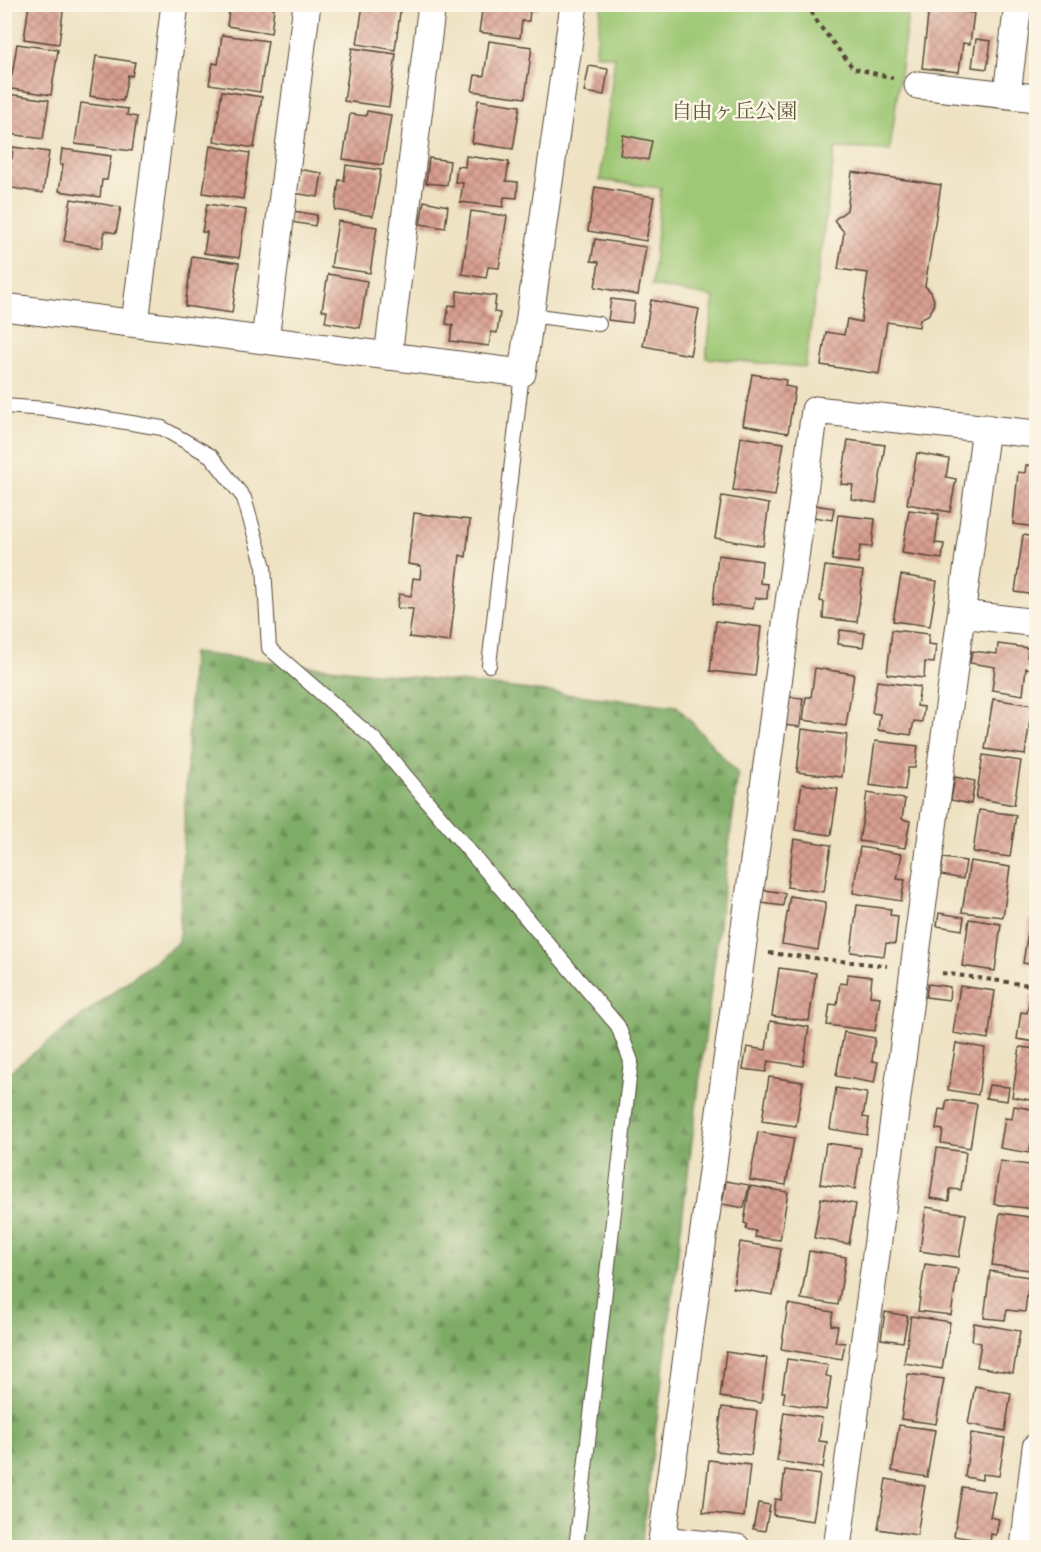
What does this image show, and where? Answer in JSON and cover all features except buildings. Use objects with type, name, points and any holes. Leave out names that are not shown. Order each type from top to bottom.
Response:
[{"type":"street","points":[[135,323],[176,4]]},
{"type":"street","points":[[265,340],[307,4]]},
{"type":"street","points":[[388,356],[432,4]]},
{"type":"street","points":[[4,307],[522,373],[574,4]]},
{"type":"street","points":[[1007,94],[1018,4]]},
{"type":"street","points":[[918,85],[1036,98]]},
{"type":"street","points":[[737,1548],[662,1544],[815,410],[1036,434]]},
{"type":"street","points":[[837,1548],[986,428]]},
{"type":"street","points":[[962,614],[1036,623]]},
{"type":"street","points":[[1024,1548],[1036,1447]]},
{"type":"lane","points":[[530,315],[599,324]]},
{"type":"lane","points":[[489,665],[522,373]]},
{"type":"lane","points":[[4,406],[46,409],[162,428],[211,456],[244,498],[264,567],[269,648],[375,740],[618,1026],[632,1061],[576,1548]]},
{"type":"path","points":[[807,4],[819,25],[853,68],[918,85]]},
{"type":"green space","name":"自由ヶ丘公園","points":[[602,5],[909,5],[890,150],[835,148],[805,367],[706,358],[714,297],[652,286],[661,188],[600,180],[615,57],[595,54]]},
{"type":"green space","points":[[192,653],[677,706],[738,774],[641,1547],[5,1548],[5,1075],[179,942]]}]
